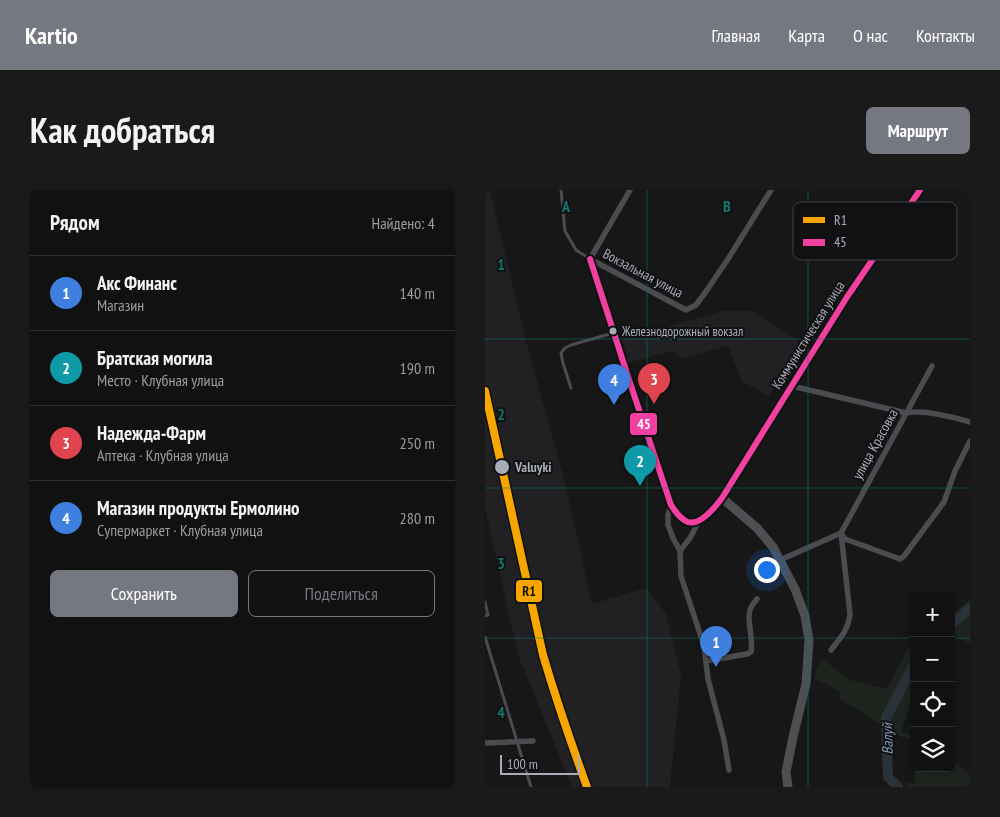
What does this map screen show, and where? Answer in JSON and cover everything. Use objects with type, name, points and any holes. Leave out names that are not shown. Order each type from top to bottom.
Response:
[{"type":"main road","name":"Коммунистическая улица","points":[[912,202],[920,190]]},
{"type":"main road","name":"Коммунистическая улица","points":[[722,498],[847,297],[872,260]]},
{"type":"main road","points":[[722,498],[757,528],[773,547],[795,589],[805,616],[809,640],[806,684],[786,772],[788,787]]},
{"type":"street","points":[[630,190],[590,259],[613,334],[671,505],[688,522],[693,522],[711,511],[722,498]]},
{"type":"street","name":"Вокзальная улица","points":[[590,259],[686,310],[696,305],[729,259],[771,190]]},
{"type":"street","name":"улица Красовка","points":[[841,533],[932,366]]},
{"type":"street","points":[[793,386],[906,412],[915,411],[970,422]]},
{"type":"street","points":[[841,533],[845,539],[855,543],[900,558],[904,556],[944,502],[955,472],[970,441]]},
{"type":"street","points":[[671,505],[668,525],[680,551],[681,576],[704,646],[708,679],[724,740],[729,770]]},
{"type":"street","points":[[680,551],[700,519]]},
{"type":"street","points":[[780,560],[841,533]]},
{"type":"street","points":[[831,650],[845,632],[850,614],[841,533]]},
{"type":"street","points":[[706,661],[751,652],[749,613],[750,608],[757,599]]},
{"type":"street","points":[[485,743],[533,741]]},
{"type":"lane","points":[[561,190],[565,231],[575,250],[590,259]]},
{"type":"lane","points":[[571,388],[561,354],[565,348],[613,334]]},
{"type":"lane","points":[[485,602],[488,615],[485,616]]},
{"type":"lane","points":[[485,637],[531,787]]},
{"type":"shaded area","points":[[485,190],[490,190],[527,345],[565,482],[592,604],[646,588],[666,614],[681,675],[670,787],[572,787],[518,655],[485,508]]},
{"type":"shaded area","points":[[723,311],[753,311],[802,343],[769,396],[742,381],[728,346],[682,358],[671,351],[627,363],[619,340]]},
{"type":"shaded area","points":[[970,599],[970,645],[955,635],[955,612]]},
{"type":"shaded area","points":[[910,648],[910,703],[901,732],[910,735],[910,740],[894,734],[839,699],[841,692],[814,678],[821,658],[850,680],[887,689]]},
{"type":"shaded area","points":[[955,762],[970,775],[970,787],[906,787],[904,782],[915,784],[914,772],[955,772]]},
{"type":"waterway","name":"Валуй","points":[[955,621],[970,608]]},
{"type":"waterway","name":"Валуй","points":[[898,787],[888,777],[886,718],[910,672]]},
{"type":"transit line","name":"45","points":[[912,202],[920,190]]},
{"type":"transit line","name":"45","points":[[590,259],[671,505],[678,515],[688,522],[698,521],[716,506],[722,498],[847,297],[872,260]]},
{"type":"transit line","name":"R1","points":[[485,391],[543,655],[587,787]]},
{"type":"place","name":"Железнодорожный вокзал","points":[[613,331]]},
{"type":"place","name":"Надежда-Фарм","points":[[654,404]]},
{"type":"place","name":"Магазин продукты Ермолино","points":[[614,405]]},
{"type":"place","name":"Valuyki","points":[[502,467]]},
{"type":"place","name":"Братская могила","points":[[640,486]]},
{"type":"place","name":"Акс Финанс","points":[[716,667]]}]
